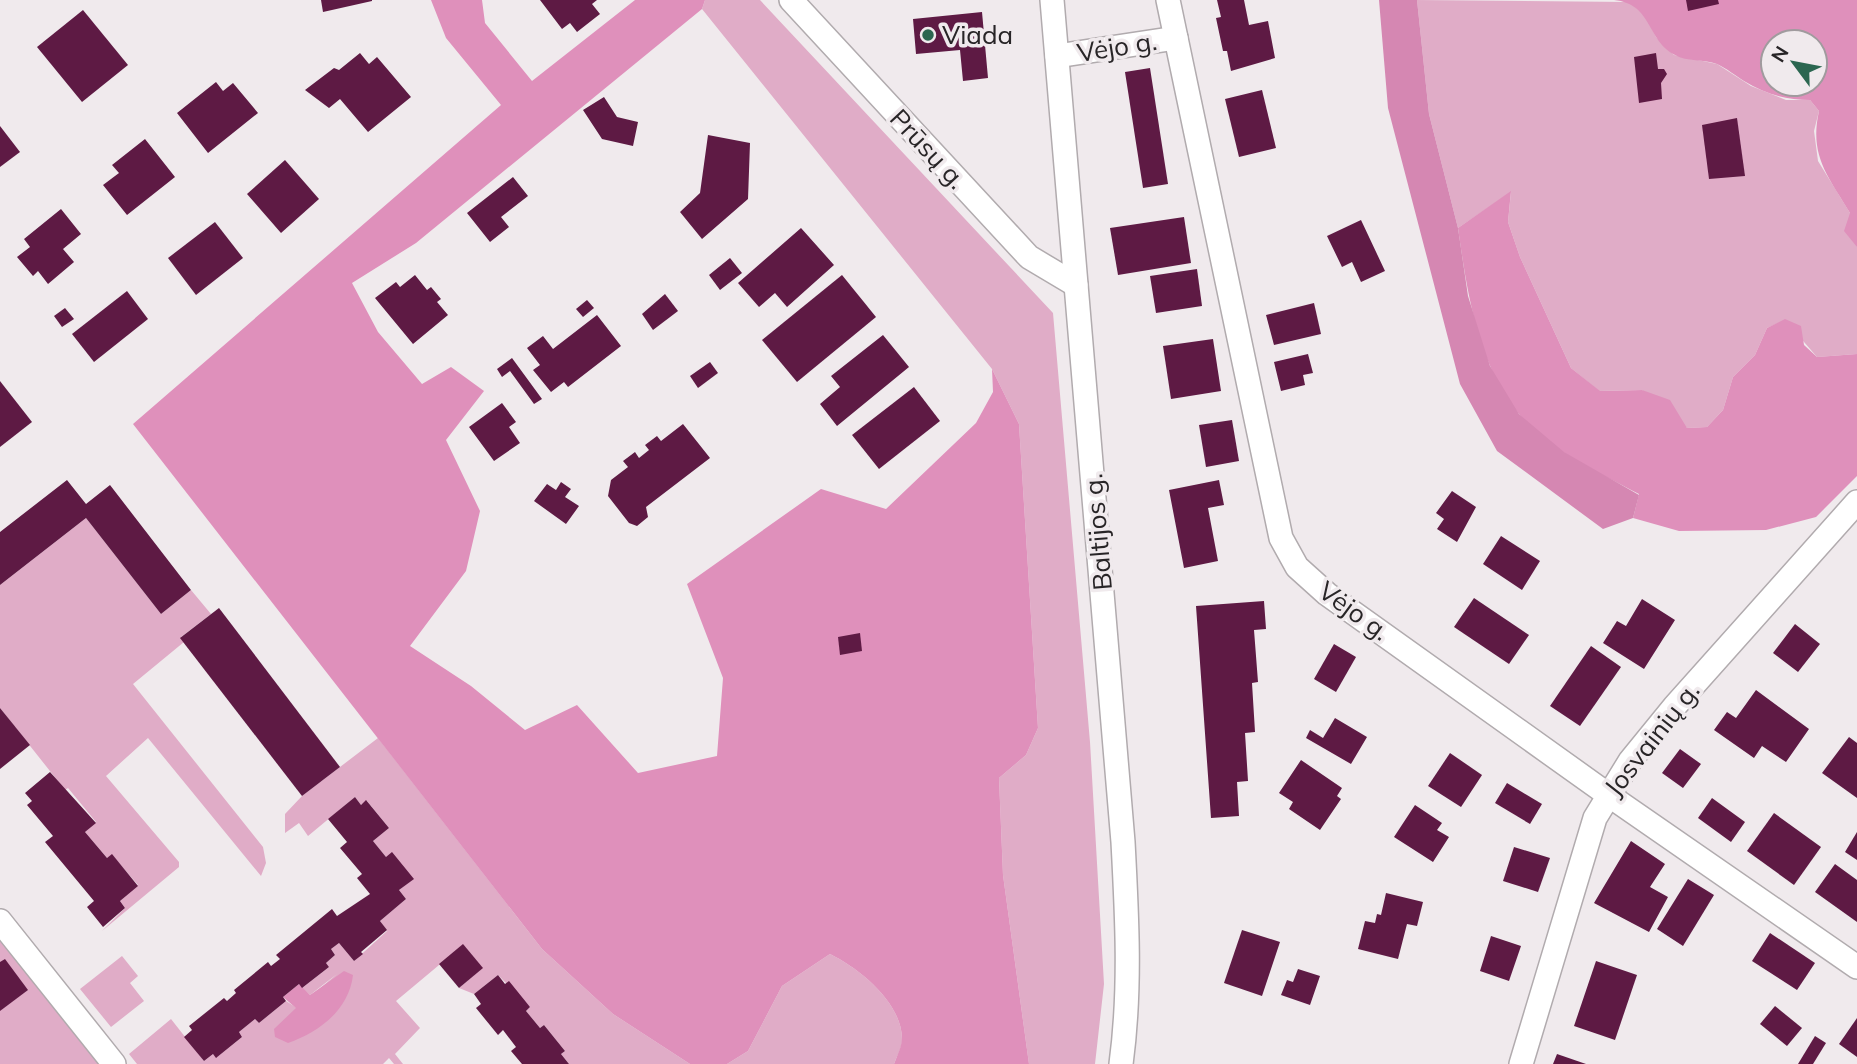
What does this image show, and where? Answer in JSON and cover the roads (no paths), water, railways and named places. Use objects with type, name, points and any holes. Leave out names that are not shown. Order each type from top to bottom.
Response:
[{"type":"street","name":"Prūsų g.","points":[[791,0],[1029,257],[1076,285]]},
{"type":"street","name":"Baltijos g.","points":[[1052,0],[1108,633],[1124,856],[1127,1020],[1121,1064]]},
{"type":"street","name":"Vėjo g.","points":[[1168,0],[1281,538],[1297,567],[1327,594],[1607,794],[1857,967]]},
{"type":"street","name":"Vėjo g.","points":[[1057,56],[1176,38]]},
{"type":"street","name":"Josvainių g.","points":[[1521,1064],[1595,818],[1607,794],[1674,707],[1857,502]]},
{"type":"street","points":[[0,921],[114,1064]]},
{"type":"place","name":"Viada","points":[[928,35]]}]
